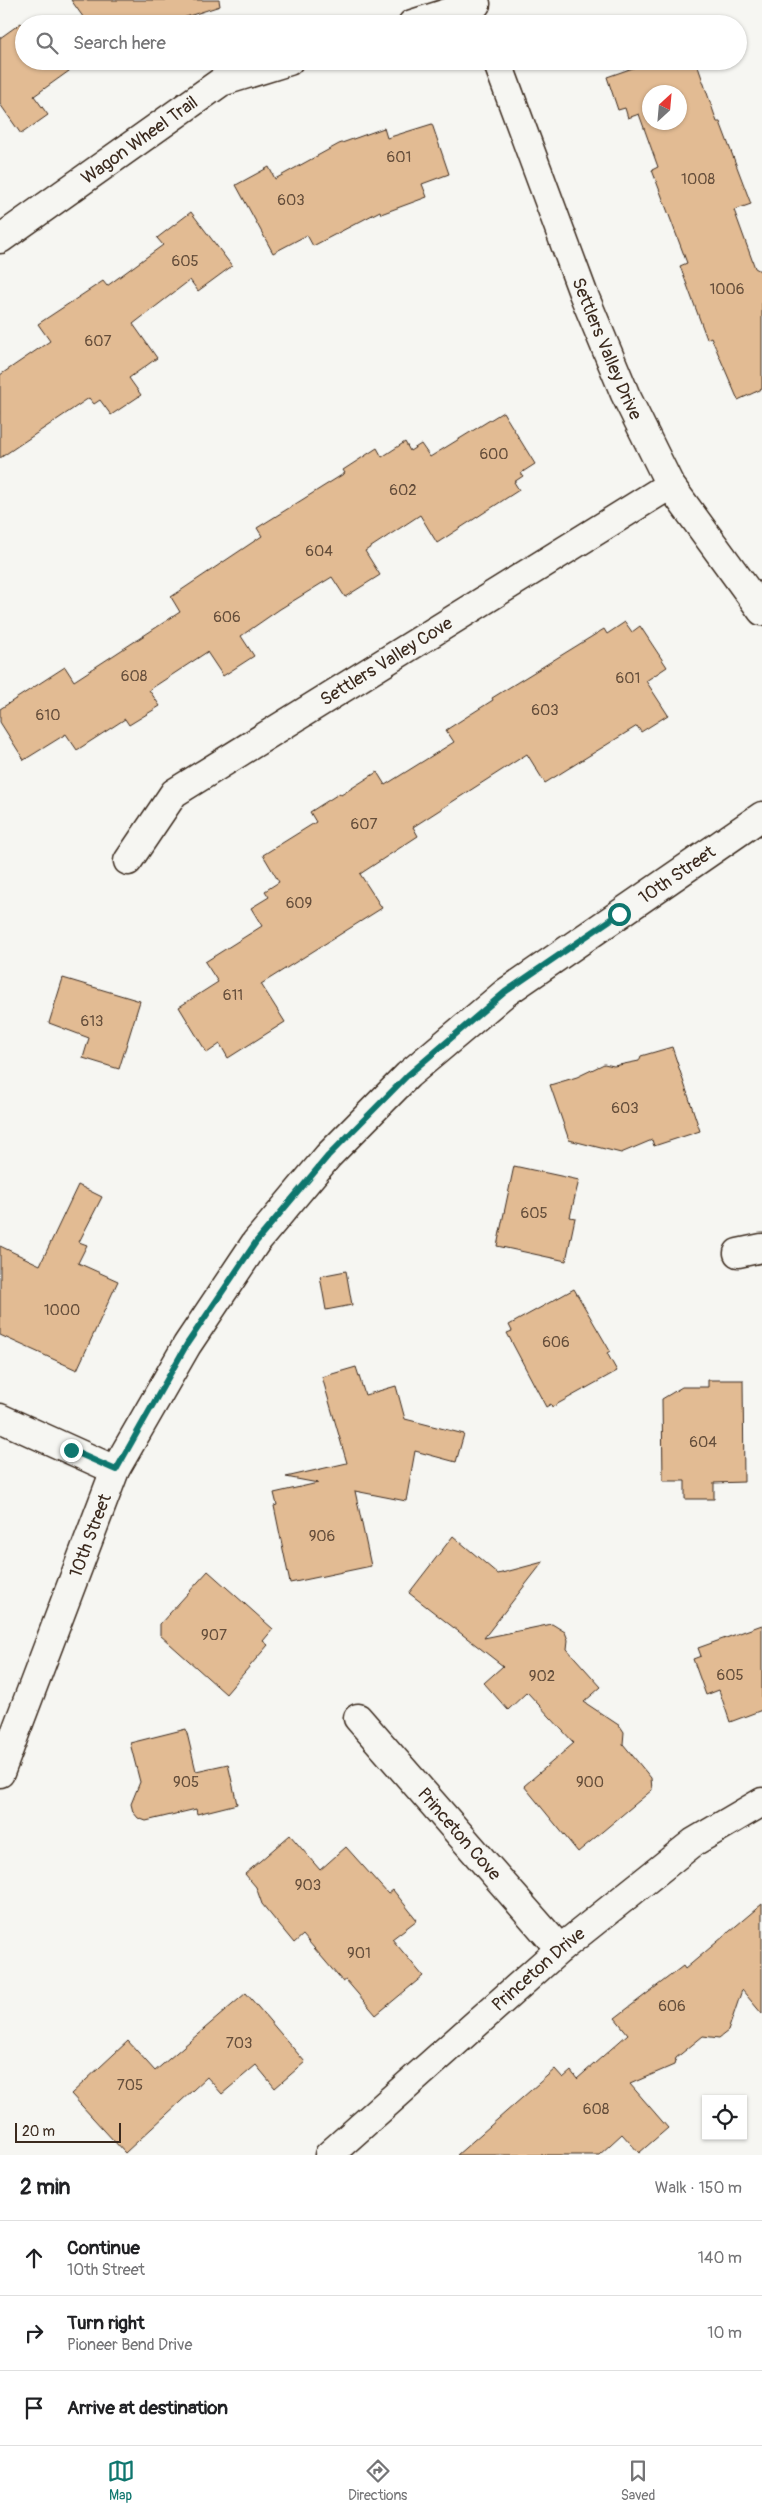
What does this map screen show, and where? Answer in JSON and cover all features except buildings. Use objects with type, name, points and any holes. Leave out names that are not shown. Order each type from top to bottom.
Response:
[{"type":"street","points":[[452,15],[478,9]]},
{"type":"street","name":"Wagon Wheel Trail","points":[[0,239],[221,82],[260,70]]},
{"type":"street","name":"Settlers Valley Drive","points":[[500,70],[583,293],[625,394],[670,485],[762,611]]},
{"type":"street","name":"Settlers Valley Cove","points":[[128,861],[174,793],[670,485]]},
{"type":"street","name":"10th Street","points":[[0,1773],[116,1470],[187,1344],[256,1242],[328,1156],[408,1075],[505,992],[762,816]]},
{"type":"street","points":[[0,1418],[116,1470]]},
{"type":"street","name":"Princeton Cove","points":[[358,1718],[560,1949]]},
{"type":"street","name":"Princeton Drive","points":[[329,2155],[560,1949],[694,1842],[762,1802]]},
{"type":"route","points":[[71,1450],[116,1470],[187,1344],[256,1242],[328,1156],[408,1075],[505,992],[619,914]]}]
